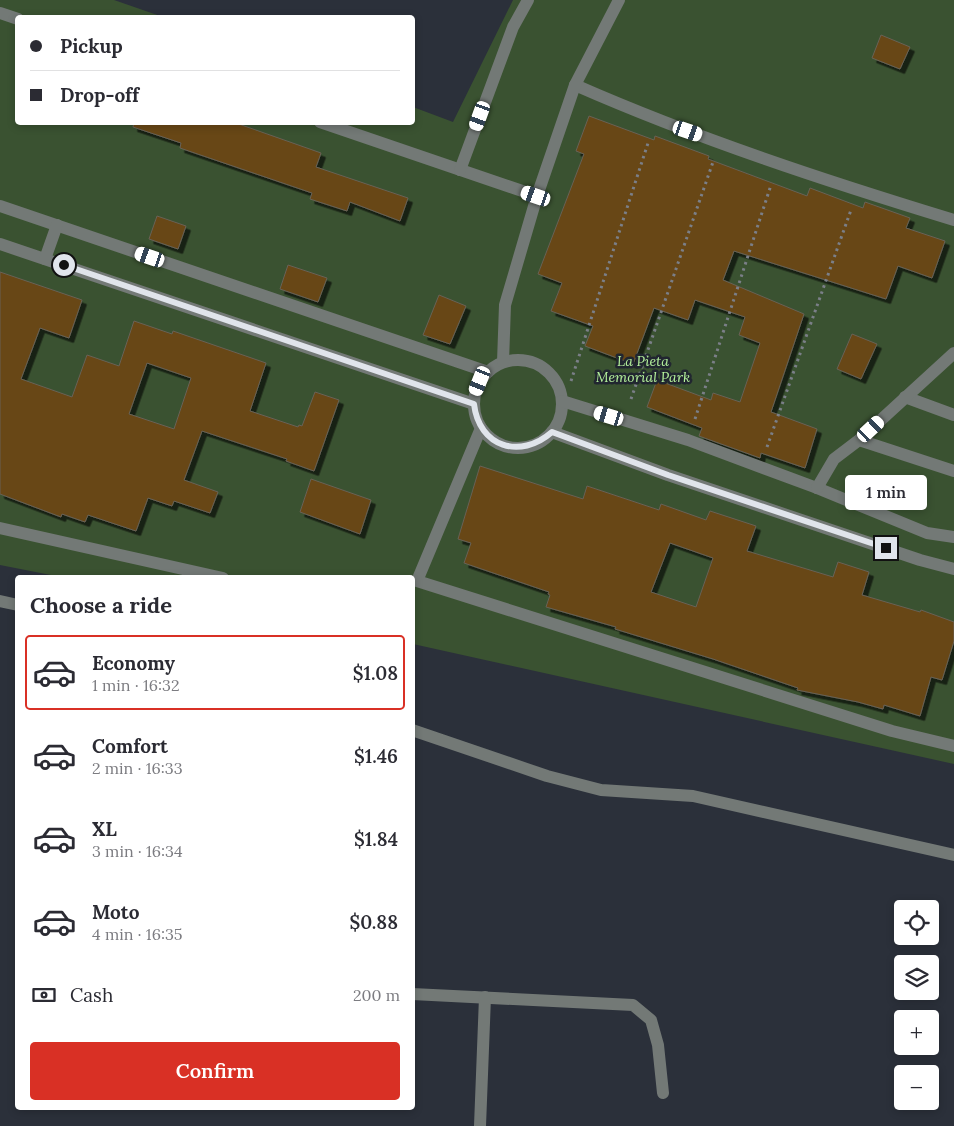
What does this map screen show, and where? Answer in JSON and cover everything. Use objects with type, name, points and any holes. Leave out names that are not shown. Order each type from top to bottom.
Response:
[{"type":"street","points":[[460,170],[514,26],[528,0]]},
{"type":"street","points":[[503,362],[505,305],[536,196],[575,85],[619,0]]},
{"type":"street","points":[[0,13],[15,18]]},
{"type":"street","points":[[575,85],[656,120],[858,190],[954,220]]},
{"type":"street","points":[[329,125],[536,196]]},
{"type":"street","points":[[0,206],[488,372]]},
{"type":"street","points":[[45,259],[56,225]]},
{"type":"street","points":[[0,244],[474,404]]},
{"type":"street","points":[[818,488],[834,460],[859,440],[954,353]]},
{"type":"street","points":[[523,361],[542,368],[552,377],[559,388],[563,402],[552,432],[542,440],[516,447],[502,445],[490,438],[481,428],[474,404],[480,381],[488,372],[503,362],[523,361]]},
{"type":"street","points":[[905,397],[954,415]]},
{"type":"street","points":[[563,402],[688,440],[818,488],[928,533],[954,537]]},
{"type":"street","points":[[481,428],[415,583],[892,731],[954,746]]},
{"type":"street","points":[[552,432],[668,475],[920,560],[954,569]]},
{"type":"street","points":[[859,440],[954,471]]},
{"type":"street","points":[[0,528],[209,575]]},
{"type":"street","points":[[0,602],[15,604]]},
{"type":"street","points":[[415,731],[547,776],[601,790],[693,796],[954,855]]},
{"type":"street","points":[[415,994],[633,1005],[651,1020],[658,1045],[663,1093]]},
{"type":"street","points":[[480,1126],[485,998]]},
{"type":"path","points":[[563,402],[656,120]]},
{"type":"path","points":[[623,420],[720,142]]},
{"type":"path","points":[[688,440],[778,163]]},
{"type":"path","points":[[760,467],[858,190]]},
{"type":"green space","name":"La Pieta Memorial Park","points":[[0,0],[114,0],[157,15],[15,15],[15,125],[415,125],[415,108],[453,122],[513,0],[954,0],[954,764],[415,644],[415,575],[51,575],[0,565]]},
{"type":"building","points":[[881,35],[910,47],[900,69],[872,58]]},
{"type":"building","points":[[589,116],[654,140],[655,136],[709,156],[708,159],[807,196],[810,188],[863,208],[865,202],[910,218],[906,228],[945,241],[932,278],[898,266],[886,299],[734,251],[723,280],[804,314],[771,412],[817,429],[805,468],[761,453],[760,458],[699,436],[702,428],[647,407],[657,380],[711,400],[713,393],[740,402],[760,343],[739,335],[745,317],[695,300],[688,320],[654,308],[633,364],[585,346],[593,326],[551,311],[562,283],[538,274],[584,154],[576,151]]},
{"type":"building","points":[[133,125],[242,125],[321,153],[316,167],[408,198],[400,221],[350,202],[347,211],[310,199],[312,193],[180,148],[181,143],[133,127]]},
{"type":"building","points":[[157,216],[186,226],[178,249],[149,239]]},
{"type":"building","points":[[288,265],[327,278],[318,302],[280,289]]},
{"type":"building","points":[[0,272],[82,300],[69,338],[40,328],[21,379],[72,397],[87,355],[119,366],[134,321],[172,334],[173,331],[266,363],[250,411],[298,427],[299,425],[302,426],[315,392],[339,400],[314,471],[286,461],[287,459],[202,431],[184,480],[218,492],[210,513],[174,501],[172,506],[148,498],[136,531],[88,515],[85,522],[62,514],[61,517],[0,494]],"holes":[[[147,363],[191,378],[174,429],[129,414]]]},
{"type":"building","points":[[439,295],[466,306],[450,344],[423,335]]},
{"type":"building","points":[[852,334],[877,344],[861,379],[837,369]]},
{"type":"building","points":[[480,466],[583,499],[587,486],[659,510],[661,504],[706,520],[710,511],[756,526],[747,551],[833,577],[838,562],[869,572],[862,595],[920,612],[921,610],[954,622],[954,641],[942,680],[931,677],[920,716],[884,705],[883,709],[797,690],[798,688],[713,659],[615,629],[616,627],[546,607],[550,595],[548,594],[549,592],[464,563],[471,543],[458,539]],"holes":[[[670,543],[713,558],[696,607],[651,592]]]},
{"type":"building","points":[[311,479],[371,500],[360,534],[300,512]]},
{"type":"route","points":[[64,265],[474,404],[477,421],[481,428],[490,438],[502,445],[529,446],[542,440],[552,432],[668,475],[886,548]]}]
